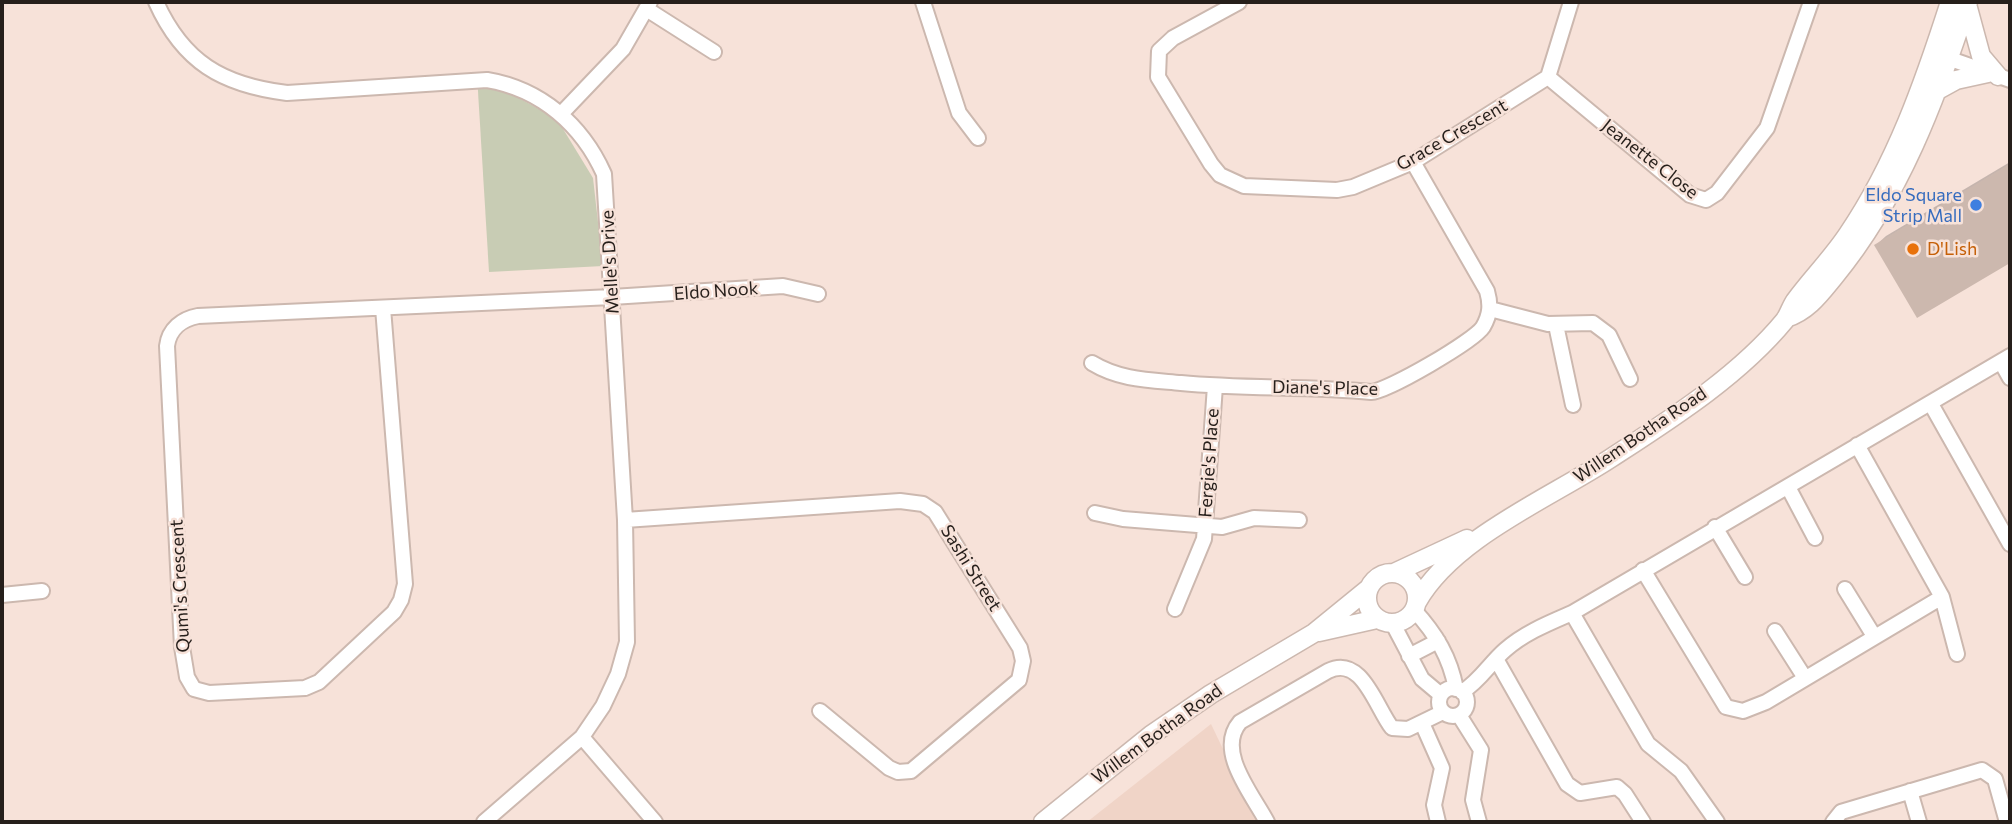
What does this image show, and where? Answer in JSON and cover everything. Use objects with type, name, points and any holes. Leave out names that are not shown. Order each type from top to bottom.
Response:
[{"type":"street","name":"Melle's Drive","points":[[156,2],[168,29],[189,54],[219,76],[254,89],[287,93],[487,80],[533,94],[561,114],[585,138],[604,174],[625,520],[625,650],[603,706],[582,737],[484,822]]},
{"type":"street","points":[[923,2],[959,113],[978,138]]},
{"type":"street","name":"Grace Crescent","points":[[1239,2],[1173,37],[1159,51],[1157,63],[1158,77],[1220,174],[1244,186],[1336,190],[1413,162],[1548,77]]},
{"type":"street","points":[[1548,77],[1571,2]]},
{"type":"street","name":"Jeanette Close","points":[[1548,77],[1690,195],[1706,200],[1717,193],[1767,128],[1811,2]]},
{"type":"street","points":[[1962,3],[1981,56],[1999,76]]},
{"type":"street","name":"Willem Botha Road","points":[[1415,606],[1435,575],[1482,536],[1610,459],[1689,405],[1738,366],[1786,318],[1796,300],[1825,266],[1870,198],[1941,56],[1962,3]]},
{"type":"street","points":[[561,114],[623,49],[649,6],[715,52]]},
{"type":"street","points":[[1941,56],[1999,76]]},
{"type":"street","name":"Willem Botha Road","points":[[1786,318],[1805,310],[1863,240],[1904,167],[1936,91],[1941,56]]},
{"type":"street","points":[[1936,91],[1956,80],[1999,76]]},
{"type":"street","points":[[1413,162],[1487,291],[1490,309],[1556,325],[1585,322],[1601,328],[1609,335],[1630,379]]},
{"type":"street","name":"Eldo Nook","points":[[612,297],[783,286],[818,293]]},
{"type":"street","name":"Qumi's Crescent","points":[[383,309],[405,584],[401,600],[394,612],[319,682],[305,688],[209,693],[194,689],[187,677],[182,647],[167,346],[172,331],[188,318],[198,316],[612,297]]},
{"type":"street","name":"Diane's Place","points":[[1092,363],[1127,379],[1215,386],[1380,392],[1481,330],[1490,309]]},
{"type":"street","points":[[1556,325],[1573,405]]},
{"type":"street","points":[[1441,695],[1422,679],[1385,622],[1367,606],[1368,589],[1378,576],[1394,573],[1402,575],[1414,586],[1415,606],[1452,667],[1459,690],[1466,707],[1459,715],[1448,716],[1443,712],[1439,700],[1441,695],[1446,690],[1459,690],[1472,686],[1496,659],[1530,632],[1572,612],[2006,359],[2010,377]]},
{"type":"street","name":"Fergie's Place","points":[[1175,609],[1204,533],[1215,386]]},
{"type":"street","points":[[1931,404],[2010,544]]},
{"type":"street","points":[[1857,445],[1942,597],[1957,654]]},
{"type":"street","points":[[1788,487],[1815,538]]},
{"type":"street","name":"Sashi Street","points":[[625,520],[900,500],[923,504],[935,512],[1020,648],[1023,661],[1019,680],[911,771],[898,772],[889,768],[820,710]]},
{"type":"street","points":[[1095,513],[1204,533],[1254,518],[1299,520]]},
{"type":"street","points":[[1715,527],[1745,577]]},
{"type":"street","name":"Willem Botha Road","points":[[1394,573],[1460,542],[1482,536]]},
{"type":"street","points":[[1643,570],[1726,707],[1742,711],[1754,708],[1942,597]]},
{"type":"street","name":"Willem Botha Road","points":[[1043,822],[1171,721],[1210,694],[1314,633],[1368,589]]},
{"type":"street","points":[[1845,589],[1874,636]]},
{"type":"street","points":[[2,595],[42,592]]},
{"type":"street","points":[[1385,622],[1409,617],[1415,606]]},
{"type":"street","points":[[1572,612],[1648,744],[1681,771],[1717,822]]},
{"type":"street","name":"Willem Botha Road","points":[[1314,633],[1385,622]]},
{"type":"street","points":[[1775,631],[1805,678]]},
{"type":"street","points":[[1409,656],[1438,640]]},
{"type":"street","points":[[1496,659],[1567,784],[1580,793],[1617,787],[1626,794],[1643,822]]},
{"type":"street","points":[[1267,822],[1231,753],[1231,736],[1240,722],[1328,671],[1347,668],[1363,680],[1392,728],[1408,729],[1443,712]]},
{"type":"street","points":[[1459,715],[1478,740],[1481,750],[1474,800],[1479,822]]},
{"type":"street","points":[[1422,723],[1443,768],[1434,805],[1438,822]]},
{"type":"street","points":[[582,737],[655,822]]},
{"type":"street","points":[[1833,822],[1841,812],[1973,772],[1989,771],[1995,779],[2007,822]]},
{"type":"street","points":[[1910,791],[1919,822]]},
{"type":"shaded area","points":[[1211,724],[1258,822],[1087,822]]},
{"type":"green space","points":[[477,75],[557,119],[593,178],[603,266],[489,272]]},
{"type":"building","name":"Eldo Square Strip Mall","points":[[2010,164],[2010,263],[1917,318],[1874,245]]},
{"type":"place","name":"Eldo Square Strip Mall","points":[[1976,205]]},
{"type":"place","name":"D'Lish","points":[[1913,249]]}]
